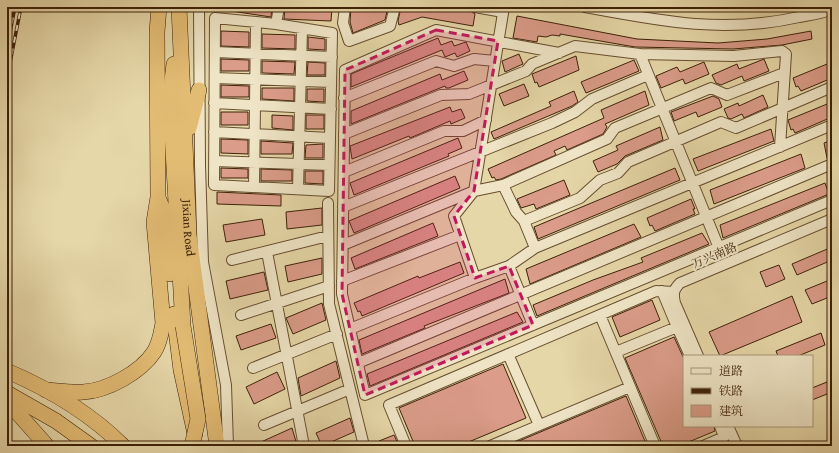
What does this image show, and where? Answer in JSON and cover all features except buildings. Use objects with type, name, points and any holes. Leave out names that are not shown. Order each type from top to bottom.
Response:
[{"type":"highway","points":[[46,390],[84,392],[108,387],[134,373],[154,353],[160,340],[163,323],[154,222],[158,197],[158,7]]},
{"type":"highway","points":[[179,12],[170,96],[179,328],[198,419],[192,446]]},
{"type":"highway","name":"Jixian Road","points":[[179,12],[189,235],[217,446]]},
{"type":"highway","points":[[185,142],[199,90]]},
{"type":"highway","points":[[158,197],[165,214],[188,404],[198,446]]},
{"type":"highway","points":[[7,371],[46,390],[92,419],[123,446]]},
{"type":"highway","points":[[7,393],[56,421],[91,446]]},
{"type":"highway","points":[[7,401],[47,446]]},
{"type":"street","points":[[199,7],[202,262],[226,385],[228,446]]},
{"type":"street","points":[[276,24],[279,7]]},
{"type":"street","points":[[345,7],[343,23],[349,41],[390,26],[395,7]]},
{"type":"street","points":[[475,7],[503,10],[474,192],[454,216],[475,278]]},
{"type":"street","points":[[585,7],[683,24],[723,26],[777,22],[830,12]]},
{"type":"street","points":[[215,18],[256,22],[332,33],[329,191],[214,185],[215,18]]},
{"type":"street","points":[[254,187],[256,22]]},
{"type":"street","points":[[298,189],[302,29]]},
{"type":"street","points":[[559,53],[436,30],[345,70],[342,294],[365,395],[832,200]]},
{"type":"street","points":[[344,134],[441,95],[469,94],[491,86],[526,71],[532,64],[575,46],[640,54],[734,56],[782,51],[786,54],[780,147]]},
{"type":"street","points":[[215,52],[332,57]]},
{"type":"street","points":[[640,54],[719,248]]},
{"type":"street","points":[[344,98],[436,61],[454,66],[474,59],[495,61]]},
{"type":"street","points":[[343,245],[474,192],[503,185],[607,139],[615,128],[711,88],[727,95],[784,73]]},
{"type":"street","points":[[343,207],[481,152],[575,112],[592,99],[648,75]]},
{"type":"street","points":[[215,78],[331,82]]},
{"type":"street","points":[[524,221],[580,198],[600,180],[618,173],[628,162],[675,141],[721,122],[736,128],[832,87]]},
{"type":"street","points":[[214,103],[331,109]]},
{"type":"street","points":[[344,172],[444,131],[463,131],[486,120]]},
{"type":"street","points":[[350,329],[475,278],[509,266],[535,248],[832,125]]},
{"type":"street","points":[[214,132],[330,138]]},
{"type":"street","points":[[214,161],[329,165]]},
{"type":"street","points":[[358,363],[832,164]]},
{"type":"street","points":[[503,185],[516,212],[524,221],[535,248]]},
{"type":"street","points":[[328,203],[329,304],[362,445]]},
{"type":"street","name":"万兴南路","points":[[674,292],[680,283],[832,219]]},
{"type":"street","points":[[342,281],[460,234]]},
{"type":"street","points":[[232,260],[328,236]]},
{"type":"street","points":[[267,252],[304,446]]},
{"type":"street","points":[[509,266],[533,325]]},
{"type":"street","points":[[241,315],[329,286]]},
{"type":"street","points":[[406,446],[389,405],[656,291],[674,292],[675,303],[698,355]]},
{"type":"street","points":[[662,291],[690,355]]},
{"type":"street","points":[[600,315],[655,446]]},
{"type":"street","points":[[616,352],[677,327]]},
{"type":"street","points":[[253,368],[337,334]]},
{"type":"street","points":[[508,354],[539,425]]},
{"type":"street","points":[[490,446],[630,387]]},
{"type":"street","points":[[264,425],[350,389]]},
{"type":"street","points":[[7,410],[38,446]]},
{"type":"street","points":[[704,446],[724,437],[720,427]]},
{"type":"street","points":[[728,427],[737,446]]},
{"type":"highlighted area","points":[[436,30],[498,41],[474,191],[454,216],[475,278],[509,266],[533,325],[365,395],[342,294],[345,70]]},
{"type":"railway","points":[[7,47],[15,7]]},
{"type":"railway","points":[[7,78],[21,7]]}]
